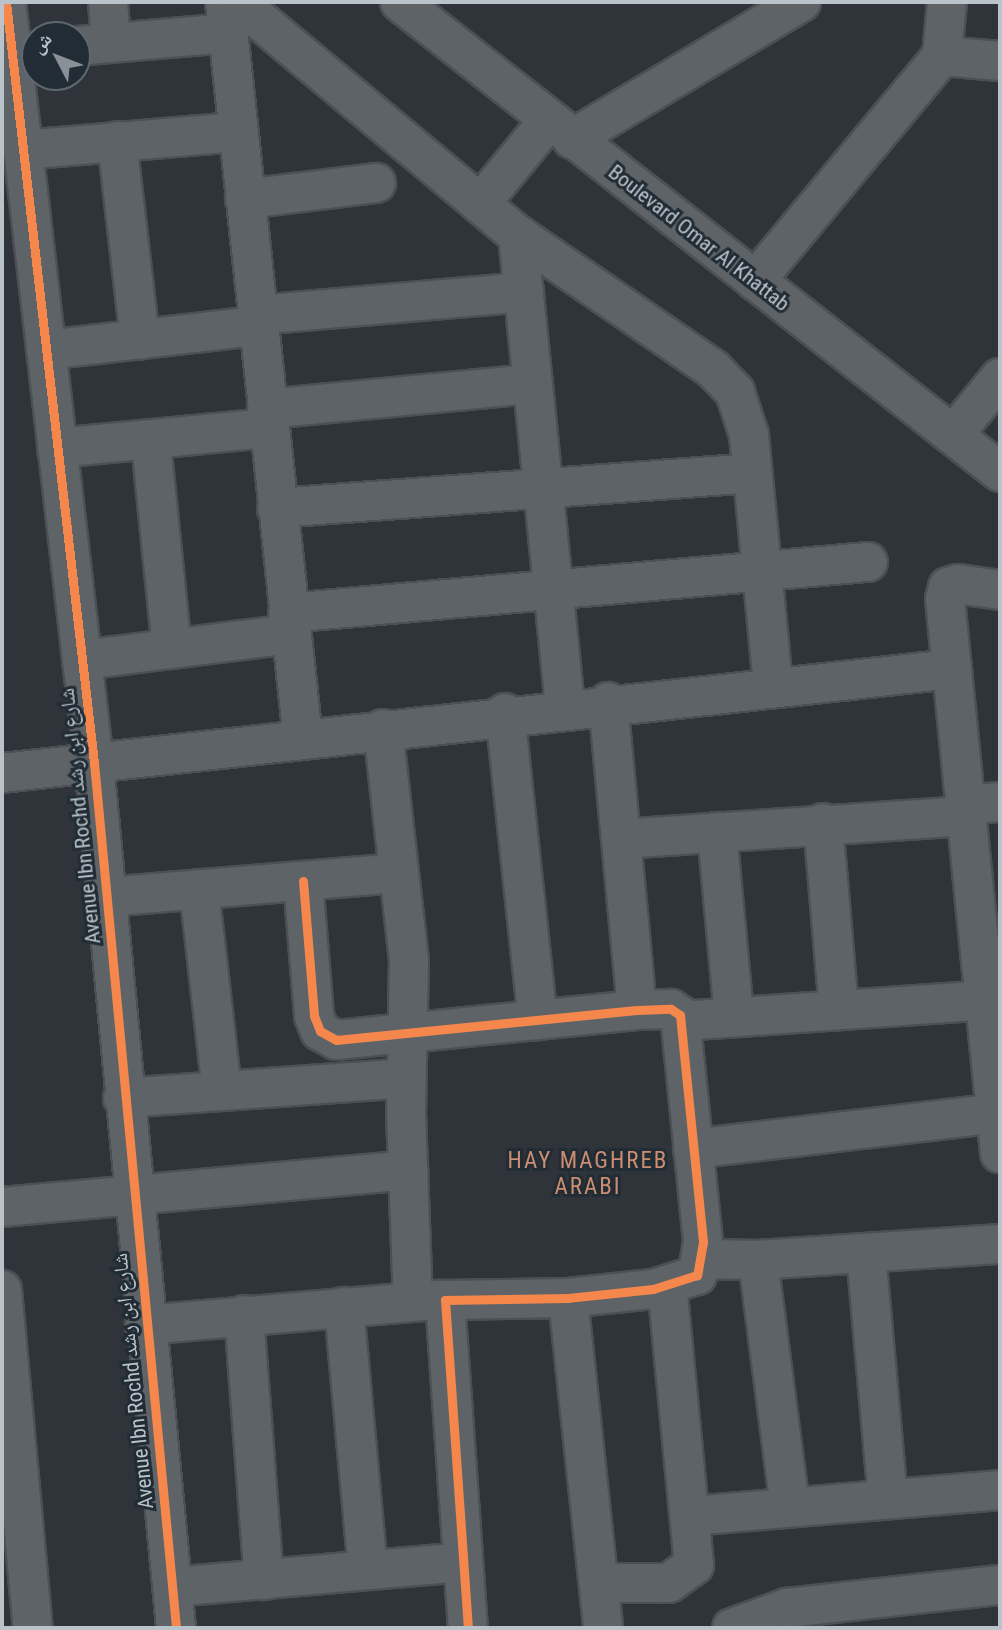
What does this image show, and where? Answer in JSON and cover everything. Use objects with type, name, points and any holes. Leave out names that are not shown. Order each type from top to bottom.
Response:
[{"type":"street","points":[[94,44],[108,2]]},
{"type":"street","name":"Boulevard Omar Al Khattab","points":[[400,2],[762,274],[958,429],[1000,472]]},
{"type":"street","name":"Boulevard Omar Al Khattab","points":[[428,2],[571,129]]},
{"type":"street","points":[[480,204],[571,129],[802,2]]},
{"type":"street","points":[[762,274],[942,56],[947,2]]},
{"type":"street","points":[[94,44],[230,12]]},
{"type":"street","points":[[230,12],[238,132],[303,739]]},
{"type":"street","points":[[230,12],[518,235],[725,381],[745,411],[773,686]]},
{"type":"street","name":"Avenue Ibn Rochd شارع ابن رشد","points":[[12,28],[22,150],[94,763],[132,1199],[176,1628]]},
{"type":"street","points":[[942,56],[1000,61]]},
{"type":"street","points":[[22,150],[238,132]]},
{"type":"street","points":[[117,141],[140,340]]},
{"type":"street","points":[[245,200],[376,183]]},
{"type":"street","points":[[518,235],[551,590],[565,707]]},
{"type":"street","points":[[46,350],[140,340],[258,320],[524,292]]},
{"type":"street","points":[[958,429],[1000,378]]},
{"type":"street","points":[[57,448],[151,443],[268,419],[532,384]]},
{"type":"street","name":"Boulevard Omar Al Khattab","points":[[958,429],[1000,452]]},
{"type":"street","points":[[151,443],[172,649]]},
{"type":"street","points":[[277,509],[542,486],[752,473]]},
{"type":"street","points":[[82,660],[172,649],[289,624],[551,590],[761,569],[868,562]]},
{"type":"street","points":[[1000,590],[948,587],[952,669],[977,808],[988,905],[1000,1153]]},
{"type":"street","points":[[2,773],[505,713],[952,669]]},
{"type":"street","points":[[608,702],[637,1010]]},
{"type":"street","points":[[505,713],[538,1020]]},
{"type":"street","points":[[383,729],[400,873],[409,1034],[406,1078],[408,1170],[429,1300],[463,1562],[468,1628]]},
{"type":"street","points":[[621,839],[977,808]]},
{"type":"street","points":[[823,823],[839,1010]]},
{"type":"street","points":[[717,832],[734,1017]]},
{"type":"street","points":[[106,897],[400,873]]},
{"type":"street","points":[[145,1325],[429,1300],[568,1298],[667,1286],[693,1279],[703,1259],[681,1021],[671,1009],[637,1010],[336,1040],[320,1031],[303,881]]},
{"type":"street","points":[[199,890],[222,1091]]},
{"type":"street","points":[[681,1021],[992,999]]},
{"type":"street","points":[[123,1098],[406,1078]]},
{"type":"street","points":[[693,1149],[998,1113]]},
{"type":"street","points":[[2,1207],[132,1199],[408,1170]]},
{"type":"street","points":[[703,1259],[758,1260],[1000,1244]]},
{"type":"street","points":[[866,1253],[888,1499]]},
{"type":"street","points":[[758,1260],[790,1506]]},
{"type":"street","points":[[599,1583],[682,1580],[694,1566],[667,1286]]},
{"type":"street","points":[[2,1290],[33,1628]]},
{"type":"street","points":[[568,1298],[603,1628]]},
{"type":"street","points":[[344,1307],[369,1570]]},
{"type":"street","points":[[244,1315],[264,1580]]},
{"type":"street","points":[[691,1516],[1000,1490]]},
{"type":"street","points":[[172,1587],[463,1562]]},
{"type":"street","points":[[732,1628],[787,1608],[898,1613],[1000,1585]]},
{"type":"cycle path","points":[[6,2],[94,763],[176,1628]]},
{"type":"cycle path","points":[[303,881],[314,1016],[320,1031],[336,1040],[637,1010],[671,1009],[680,1015],[703,1242],[697,1275],[653,1289],[568,1298],[445,1300],[468,1628]]},
{"type":"district","name":"HAY MAGHREB ARABI","points":[[588,1174]]}]
